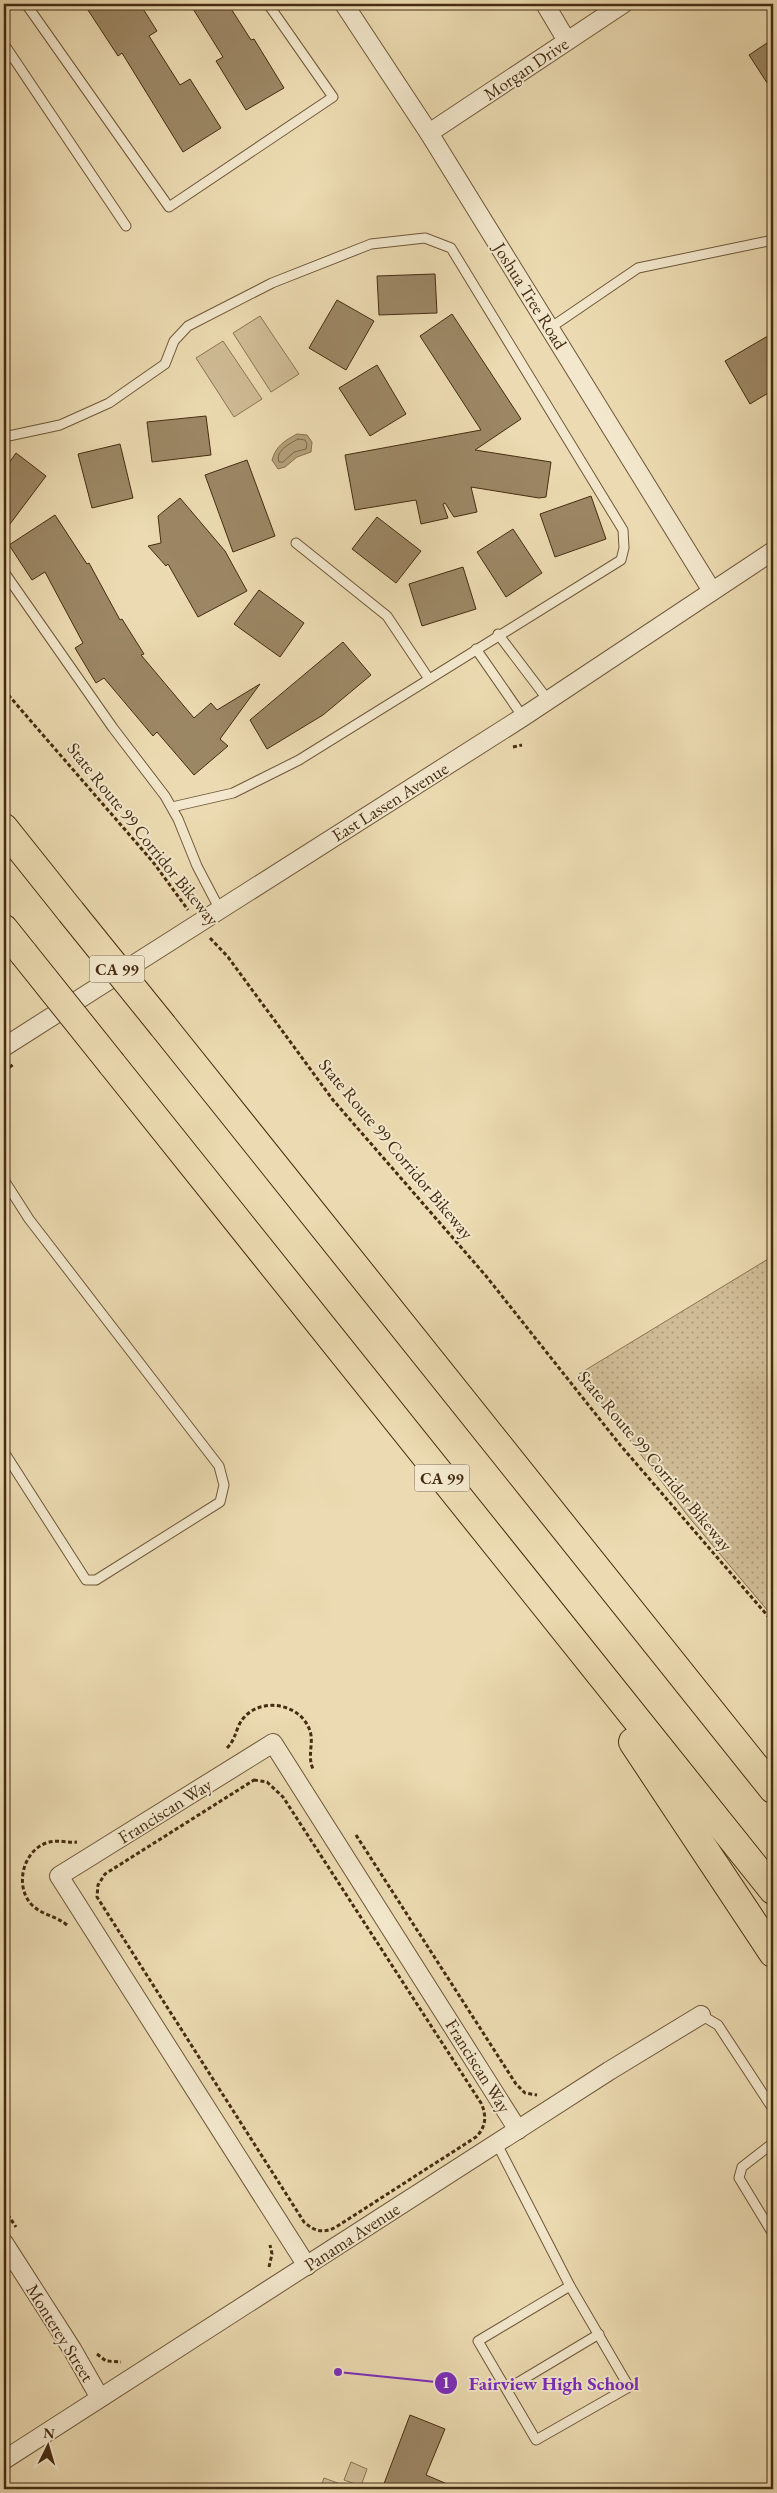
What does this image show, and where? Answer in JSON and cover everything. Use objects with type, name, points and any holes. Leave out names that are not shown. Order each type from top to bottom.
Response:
[{"type":"highway","name":"CA 99","points":[[4,828],[773,1789]]},
{"type":"highway","name":"CA 99","points":[[4,929],[773,1890]]},
{"type":"highway","points":[[570,1638],[618,1719],[773,1953]]},
{"type":"highway","points":[[691,1686],[718,1697],[773,1759]]},
{"type":"street","name":"Joshua Tree Road","points":[[344,4],[429,133],[712,591]]},
{"type":"street","points":[[545,4],[568,41]]},
{"type":"street","name":"Morgan Drive","points":[[429,133],[623,4]]},
{"type":"street","name":"East Lassen Avenue","points":[[4,1047],[523,717],[773,551]]},
{"type":"street","name":"Franciscan Way","points":[[307,2266],[59,1876],[273,1744],[518,2130]]},
{"type":"street","name":"Panama Avenue","points":[[4,2460],[497,2144],[609,2070],[701,2015]]},
{"type":"street","name":"Monterey Street","points":[[4,2243],[72,2349],[100,2398]]},
{"type":"lane","points":[[26,4],[169,207],[333,97],[268,4]]},
{"type":"lane","points":[[4,44],[126,226]]},
{"type":"lane","points":[[4,437],[60,425],[109,404],[165,364],[174,340],[188,326],[272,283],[372,244],[425,238],[451,248],[623,530],[624,548],[621,560],[498,634],[299,760],[233,793],[172,807]]},
{"type":"lane","points":[[550,328],[638,268],[773,240]]},
{"type":"lane","points":[[296,543],[387,616],[429,679]]},
{"type":"lane","points":[[4,572],[172,807],[197,866],[220,910]]},
{"type":"lane","points":[[498,634],[548,700]]},
{"type":"lane","points":[[476,649],[523,717]]},
{"type":"lane","points":[[4,1180],[29,1219],[219,1466],[224,1485],[220,1502],[96,1580],[86,1580],[4,1452]]},
{"type":"lane","points":[[701,2015],[718,2025],[773,2109]]},
{"type":"lane","points":[[773,2143],[742,2167],[739,2178],[773,2234]]},
{"type":"lane","points":[[497,2144],[570,2286],[629,2388],[536,2440],[508,2389],[478,2341],[570,2286]]},
{"type":"lane","points":[[508,2389],[599,2334]]},
{"type":"path","name":"State Route 99 Corridor Bikeway","points":[[4,690],[153,862],[197,923],[228,957],[333,1100],[486,1276],[621,1446],[773,1622]]},
{"type":"path","points":[[221,1752],[232,1742],[239,1724],[249,1712],[264,1706],[280,1705],[295,1711],[308,1725],[311,1732],[310,1761],[314,1771]]},
{"type":"path","points":[[254,1780],[267,1782],[283,1797],[480,2103],[485,2114],[484,2126],[476,2138],[336,2227],[320,2231],[304,2222],[97,1897],[98,1885],[105,1874],[254,1780]]},
{"type":"path","points":[[352,1829],[516,2084],[530,2095],[540,2094]]},
{"type":"path","points":[[72,1932],[62,1920],[45,1914],[30,1903],[24,1889],[23,1874],[28,1858],[39,1846],[54,1841],[74,1842],[84,1840]]},
{"type":"path","points":[[4,2209],[19,2233]]},
{"type":"path","points":[[266,2270],[272,2254],[268,2241]]},
{"type":"path","points":[[92,2348],[106,2361],[124,2362]]},
{"type":"shaded area","points":[[260,316],[299,374],[271,392],[233,333]]},
{"type":"shaded area","points":[[223,341],[262,399],[234,417],[196,358]]},
{"type":"shaded area","points":[[773,1256],[773,1617],[688,1516],[579,1374]]},
{"type":"shaded area","points":[[351,2462],[367,2469],[361,2486],[344,2480]]},
{"type":"shaded area","points":[[324,2478],[354,2489],[320,2489]]},
{"type":"water","points":[[297,434],[307,435],[312,442],[311,452],[297,457],[285,467],[278,469],[272,460],[278,447]]},
{"type":"building","points":[[84,4],[140,4],[157,31],[149,36],[180,85],[190,79],[221,128],[183,152],[122,53],[118,56]]},
{"type":"building","points":[[190,4],[228,4],[251,40],[254,39],[284,88],[246,110],[216,61],[223,57]]},
{"type":"building","points":[[773,39],[773,92],[749,55]]},
{"type":"building","points":[[435,274],[437,313],[379,315],[377,276]]},
{"type":"building","points":[[337,300],[374,321],[346,370],[309,348]]},
{"type":"building","points":[[452,314],[521,419],[475,450],[551,462],[546,497],[539,498],[471,487],[477,512],[454,517],[445,503],[443,504],[448,518],[421,524],[416,500],[355,510],[345,455],[481,430],[420,336]]},
{"type":"building","points":[[773,333],[773,390],[750,404],[725,361]]},
{"type":"building","points":[[377,365],[406,414],[370,436],[339,388]]},
{"type":"building","points":[[206,416],[211,455],[152,462],[147,422]]},
{"type":"building","points":[[120,444],[133,498],[92,508],[78,454]]},
{"type":"building","points":[[16,453],[46,476],[4,532],[4,470]]},
{"type":"building","points":[[247,460],[275,536],[233,552],[205,475]]},
{"type":"building","points":[[591,496],[606,539],[555,557],[540,514]]},
{"type":"building","points":[[180,498],[225,551],[247,591],[198,617],[168,564],[166,566],[148,546],[161,543],[158,516]]},
{"type":"building","points":[[55,515],[87,564],[89,563],[120,620],[122,619],[144,654],[141,655],[194,718],[211,703],[217,710],[260,684],[220,739],[228,746],[194,775],[157,732],[153,736],[104,678],[96,683],[75,648],[83,643],[45,572],[32,580],[9,545]]},
{"type":"building","points":[[377,517],[421,551],[396,583],[352,549]]},
{"type":"building","points":[[513,529],[542,573],[506,597],[477,552]]},
{"type":"building","points":[[463,567],[476,609],[422,626],[409,584]]},
{"type":"building","points":[[259,590],[304,623],[280,657],[234,624]]},
{"type":"building","points":[[343,642],[371,675],[323,715],[267,749],[250,720]]},
{"type":"building","points":[[410,2415],[445,2429],[426,2475],[459,2489],[382,2489]]},
{"type":"place","name":"Fairview High School","points":[[338,2372]]}]
